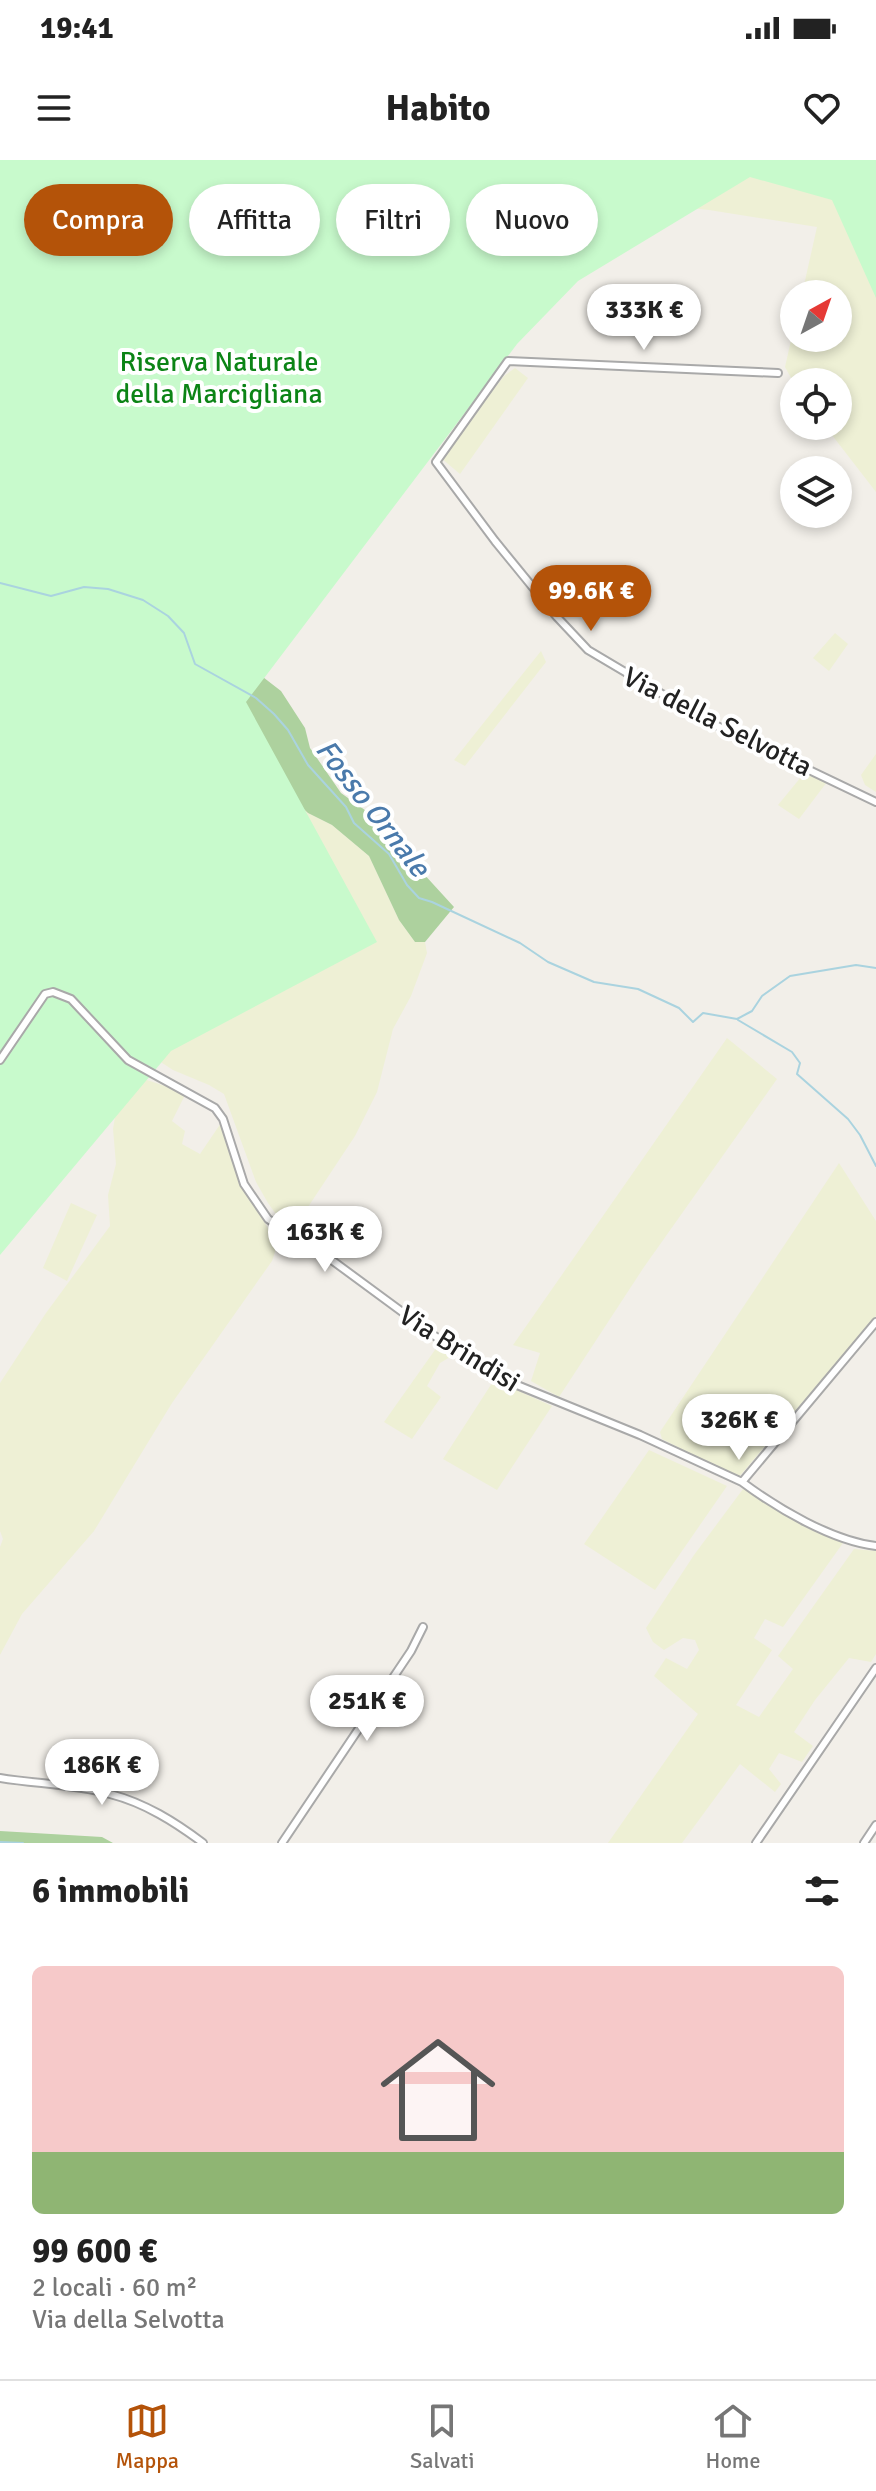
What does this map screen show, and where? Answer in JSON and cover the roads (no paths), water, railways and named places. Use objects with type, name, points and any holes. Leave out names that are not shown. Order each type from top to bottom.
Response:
[{"type":"street","name":"Via della Selvotta","points":[[778,373],[508,361],[436,462],[557,617],[596,656],[743,739],[779,753],[876,802]]},
{"type":"street","name":"Via Brindisi","points":[[0,1060],[45,994],[53,992],[71,999],[128,1060],[163,1081],[202,1098],[217,1110],[225,1122],[244,1184],[272,1222],[299,1237],[435,1337],[492,1373],[742,1482]]},
{"type":"street","points":[[876,1322],[742,1482],[834,1534],[859,1544],[876,1546]]},
{"type":"street","points":[[282,1843],[411,1651],[423,1627]]},
{"type":"street","points":[[756,1843],[876,1668]]},
{"type":"street","points":[[0,1778],[116,1796],[152,1810],[203,1843]]},
{"type":"street","points":[[864,1843],[876,1825]]},
{"type":"waterway","name":"Fosso Ornale","points":[[0,583],[51,596],[84,587],[108,589],[143,600],[168,616],[184,633],[195,664],[256,698],[274,714],[288,730],[308,765],[346,807],[354,823],[389,854],[407,885],[419,898],[520,943],[548,962],[594,982],[638,989],[679,1008],[693,1022],[703,1013],[737,1019],[752,1011],[762,996],[790,976],[856,965],[876,968]]},
{"type":"waterway","points":[[738,1020],[792,1052],[800,1063],[797,1074],[848,1119],[876,1166]]},
{"type":"waterway","points":[[0,1842],[23,1843]]},
{"type":"park label","name":"Riserva Naturale della Marcigliana","points":[[219,377]]}]
